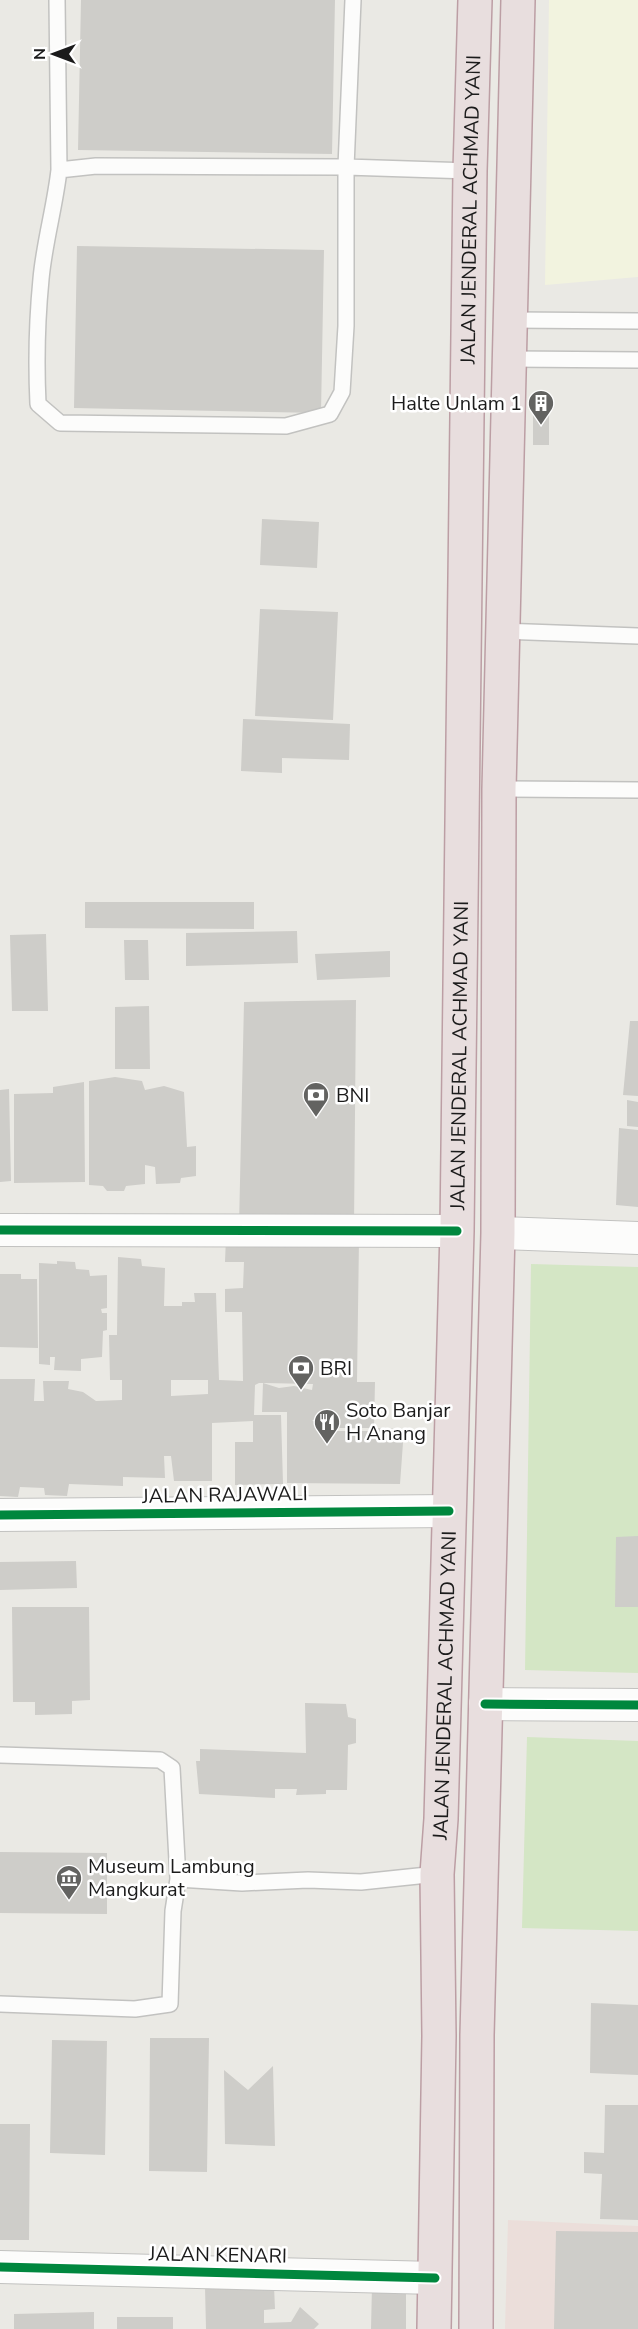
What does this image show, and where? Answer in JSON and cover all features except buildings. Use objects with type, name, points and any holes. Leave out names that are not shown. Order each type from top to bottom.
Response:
[{"type":"highway","name":"JALAN JENDERAL ACHMAD YANI","points":[[434,2329],[439,2036],[437,1874],[441,1819],[457,1231],[470,171],[475,0]]},
{"type":"highway","name":"JALAN JENDERAL ACHMAD YANI","points":[[476,2329],[477,2035],[498,1233],[498,789],[512,320],[518,0]]},
{"type":"highway","points":[[441,1819],[482,1819]]},
{"type":"highway","points":[[439,2036],[477,2035]]},
{"type":"street","points":[[0,1230],[457,1231]]},
{"type":"street","points":[[498,1233],[638,1238]]},
{"type":"street","name":"JALAN RAJAWALI","points":[[0,1515],[449,1510]]},
{"type":"street","points":[[485,1704],[638,1705]]},
{"type":"street","name":"JALAN KENARI","points":[[0,2267],[435,2278]]},
{"type":"lane","points":[[57,0],[59,170],[54,214],[41,277],[36,365],[38,404],[60,423],[286,426],[330,414],[342,392],[346,326],[346,167],[353,0]]},
{"type":"lane","points":[[59,170],[96,166],[346,167],[470,171]]},
{"type":"lane","points":[[512,320],[638,321]]},
{"type":"lane","points":[[510,359],[638,360]]},
{"type":"lane","points":[[503,631],[638,636]]},
{"type":"lane","points":[[498,789],[638,790]]},
{"type":"lane","points":[[0,1755],[160,1760],[172,1768],[178,1878],[173,1911],[170,2004],[135,2009],[0,2004]]},
{"type":"lane","points":[[178,1878],[242,1883],[308,1880],[361,1882],[437,1874]]},
{"type":"shaded area","points":[[549,0],[638,0],[638,277],[545,285]]},
{"type":"shaded area","points":[[508,2220],[638,2226],[638,2329],[505,2329]]},
{"type":"green space","points":[[531,1264],[638,1267],[638,1673],[525,1670]]},
{"type":"green space","points":[[527,1737],[638,1741],[638,1931],[522,1928]]},
{"type":"cycle path","points":[[0,1230],[457,1231]]},
{"type":"cycle path","points":[[0,1515],[449,1511]]},
{"type":"cycle path","points":[[485,1704],[638,1705]]},
{"type":"cycle path","points":[[0,2267],[435,2278]]},
{"type":"place","name":"Halte Unlam 1","points":[[541,426]]},
{"type":"place","name":"BNI","points":[[316,1118]]},
{"type":"place","name":"BRI","points":[[301,1391]]},
{"type":"place","name":"Soto Banjar H Anang","points":[[327,1445]]},
{"type":"place","name":"Museum Lambung Mangkurat","points":[[69,1901]]}]
